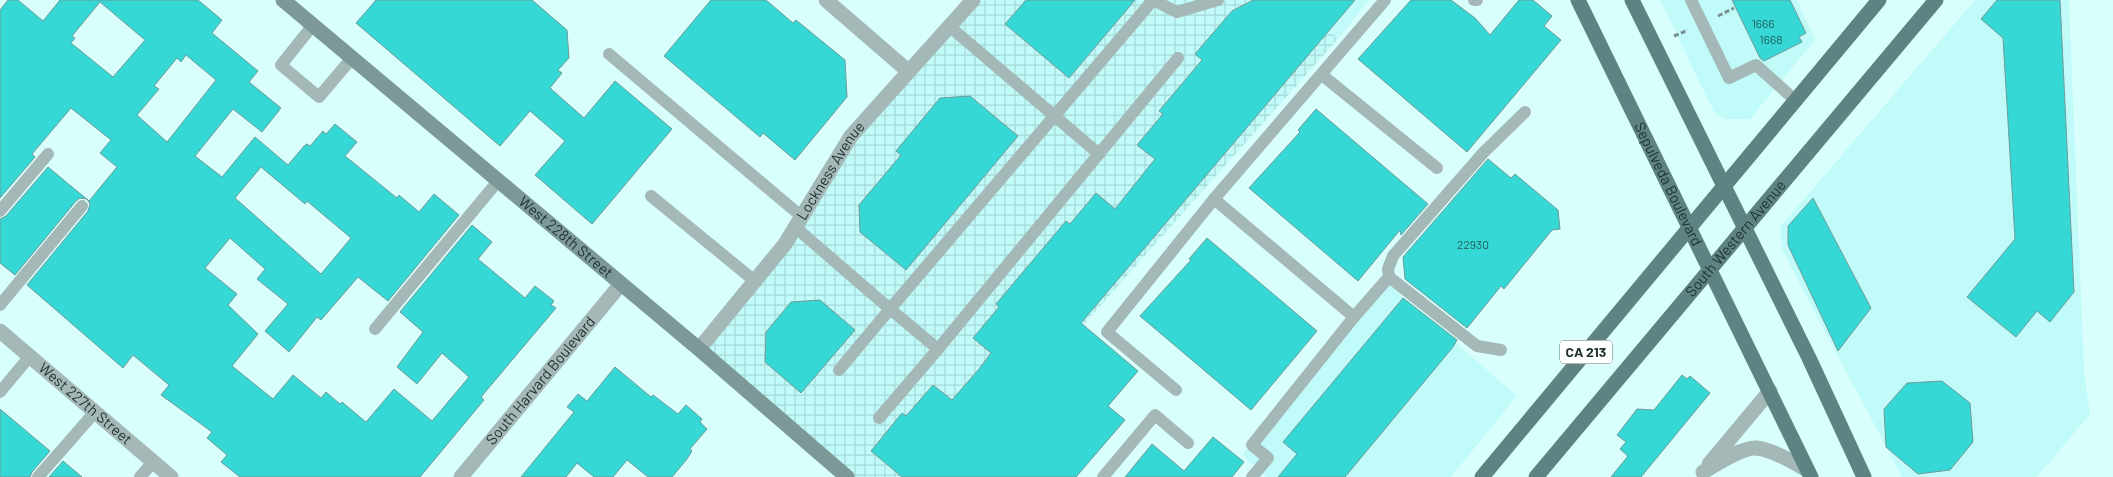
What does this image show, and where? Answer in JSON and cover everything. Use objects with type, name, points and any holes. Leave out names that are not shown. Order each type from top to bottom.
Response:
[{"type":"main road","name":"Sepulveda Boulevard","points":[[1578,0],[1809,473]]},
{"type":"main road","points":[[1632,0],[1809,358],[1864,477]]},
{"type":"main road","name":"CA 213","points":[[1482,477],[1879,0]]},
{"type":"main road","name":"South Western Avenue","points":[[1536,477],[1709,268],[1936,0]]},
{"type":"street","name":"West 228th Street","points":[[283,0],[699,350],[844,476]]},
{"type":"street","points":[[826,0],[908,71]]},
{"type":"street","name":"Lockness Avenue","points":[[699,350],[756,282],[798,222],[851,136],[973,0]]},
{"type":"street","name":"South Harvard Boulevard","points":[[461,477],[621,284]]},
{"type":"street","name":"West 227th Street","points":[[0,331],[171,477]]},
{"type":"street","points":[[1700,474],[1770,391]]},
{"type":"street","points":[[1700,474],[1733,455],[1754,448],[1782,458],[1809,473]]},
{"type":"lane","points":[[839,370],[1153,0],[1176,12],[1218,0]]},
{"type":"lane","points":[[1176,390],[1107,332],[1214,199],[1385,0]]},
{"type":"lane","points":[[1691,0],[1730,78],[1756,65],[1795,100]]},
{"type":"lane","points":[[313,25],[281,65],[319,97],[352,58]]},
{"type":"lane","points":[[949,26],[1099,154]]},
{"type":"lane","points":[[609,54],[798,222],[890,309],[938,349]]},
{"type":"lane","points":[[879,418],[1178,58]]},
{"type":"lane","points":[[1322,75],[1437,168]]},
{"type":"lane","points":[[1501,350],[1477,346],[1389,277],[1388,269],[1393,256],[1484,152],[1525,112]]},
{"type":"lane","points":[[0,211],[48,154]]},
{"type":"lane","points":[[376,329],[498,181]]},
{"type":"lane","points":[[651,196],[756,282]]},
{"type":"lane","points":[[1214,199],[1354,317]]},
{"type":"lane","points":[[0,305],[82,206]]},
{"type":"lane","points":[[1252,477],[1268,458],[1252,445],[1354,317],[1389,277]]},
{"type":"lane","points":[[0,392],[30,356]]},
{"type":"lane","points":[[38,477],[95,412]]},
{"type":"lane","points":[[1102,477],[1155,415],[1188,443]]},
{"type":"lane","points":[[140,477],[153,462]]},
{"type":"path","points":[[1674,36],[1694,27]]},
{"type":"shaded area","points":[[975,0],[1318,0],[1337,40],[948,477],[853,477],[702,348],[854,136]]},
{"type":"shaded area","points":[[1318,0],[1369,0],[1337,40]]},
{"type":"shaded area","points":[[1660,0],[1797,0],[1815,40],[1750,119],[1724,119],[1714,112]]},
{"type":"shaded area","points":[[1975,0],[2069,0],[2084,369],[2090,414],[2037,477],[1902,477],[1782,250],[1780,227]]},
{"type":"shaded area","points":[[1389,285],[1517,396],[1451,477],[1266,477],[1242,455]]},
{"type":"building","points":[[8,0],[18,0],[43,21],[60,0],[198,0],[222,20],[212,33],[258,71],[249,82],[281,108],[262,132],[233,109],[195,156],[222,177],[255,137],[288,165],[304,146],[307,144],[310,146],[323,131],[326,134],[335,124],[357,142],[345,156],[397,198],[399,195],[419,212],[434,194],[459,215],[388,301],[358,277],[321,320],[317,317],[289,352],[265,331],[288,304],[257,279],[265,269],[230,238],[205,268],[237,294],[228,305],[258,334],[232,366],[273,399],[293,375],[321,398],[326,392],[340,404],[342,402],[366,422],[394,389],[432,421],[469,377],[442,353],[417,384],[397,367],[423,332],[400,312],[472,225],[492,242],[478,259],[525,298],[535,286],[554,301],[551,305],[556,308],[481,397],[484,400],[420,477],[240,477],[221,462],[227,455],[207,438],[212,432],[161,395],[169,385],[133,355],[123,368],[27,285],[88,211],[90,204],[87,200],[89,201],[117,167],[100,153],[111,140],[71,108],[32,154],[35,157],[0,198],[0,10]],"holes":[[[100,2],[145,40],[113,77],[71,43],[75,38],[72,36]],[[186,55],[216,80],[167,142],[137,115],[159,89],[154,86],[177,58],[181,62]],[[261,167],[305,204],[307,201],[351,238],[321,274],[235,198]]]},
{"type":"building","points":[[376,0],[532,0],[567,30],[569,58],[558,70],[562,73],[550,88],[584,118],[615,81],[672,129],[592,224],[535,175],[565,141],[530,111],[500,146],[356,23]]},
{"type":"building","points":[[711,0],[766,0],[793,23],[796,20],[845,60],[847,97],[795,160],[763,133],[760,137],[664,56]]},
{"type":"building","points":[[1026,0],[1135,0],[1069,78],[1005,24]]},
{"type":"building","points":[[1253,0],[1355,0],[1081,323],[1138,371],[1108,406],[1125,420],[1076,477],[902,477],[871,451],[902,413],[906,416],[933,385],[952,400],[979,369],[991,353],[973,338],[999,307],[996,304],[1066,221],[1070,224],[1096,193],[1115,209],[1155,159],[1137,145],[1163,114],[1159,111],[1202,60],[1195,54],[1232,11]]},
{"type":"building","points":[[1411,0],[1451,0],[1475,18],[1490,35],[1519,0],[1533,0],[1552,16],[1544,26],[1561,40],[1467,152],[1358,59]]},
{"type":"building","points":[[1732,0],[1790,0],[1806,33],[1799,37],[1802,42],[1764,61],[1760,58]]},
{"type":"building","points":[[1997,0],[2060,0],[2074,292],[2050,322],[2037,311],[2016,337],[1967,297],[2015,239],[2003,38],[1981,19]]},
{"type":"building","points":[[970,96],[1018,136],[906,270],[860,232],[859,205],[901,155],[896,151],[940,98]]},
{"type":"building","points":[[1316,109],[1428,204],[1401,235],[1400,230],[1358,281],[1249,188],[1300,132],[1298,130]]},
{"type":"building","points":[[1488,159],[1511,178],[1515,174],[1558,210],[1560,229],[1552,230],[1504,289],[1501,286],[1467,328],[1405,279],[1403,257]]},
{"type":"building","points":[[48,167],[87,199],[80,198],[76,201],[15,275],[0,263],[0,219],[6,216]]},
{"type":"building","points":[[1813,198],[1871,308],[1838,351],[1788,245],[1788,226]]},
{"type":"building","points":[[1207,238],[1317,331],[1251,410],[1140,316],[1191,260],[1189,259]]},
{"type":"building","points":[[1403,298],[1457,340],[1453,347],[1345,477],[1278,477],[1297,454],[1283,442]]},
{"type":"building","points":[[820,300],[855,330],[801,393],[765,362],[766,332],[791,302]]},
{"type":"building","points":[[615,367],[651,397],[653,395],[678,414],[686,405],[702,419],[700,422],[707,429],[690,449],[692,451],[687,459],[672,477],[648,477],[627,460],[613,477],[594,477],[577,463],[566,477],[521,477],[574,412],[567,407],[578,394],[587,401]]},
{"type":"building","points":[[1682,375],[1687,379],[1690,376],[1710,393],[1641,477],[1611,477],[1628,456],[1620,449],[1626,442],[1617,435],[1637,409],[1654,410]]},
{"type":"building","points":[[1942,381],[1970,403],[1973,442],[1950,470],[1918,474],[1886,447],[1884,409],[1907,383]]},
{"type":"building","points":[[0,409],[50,451],[30,477],[0,477]]},
{"type":"building","points":[[1213,437],[1244,462],[1232,477],[1125,477],[1152,444],[1184,471]]},
{"type":"building","points":[[63,461],[82,477],[49,477]]}]
